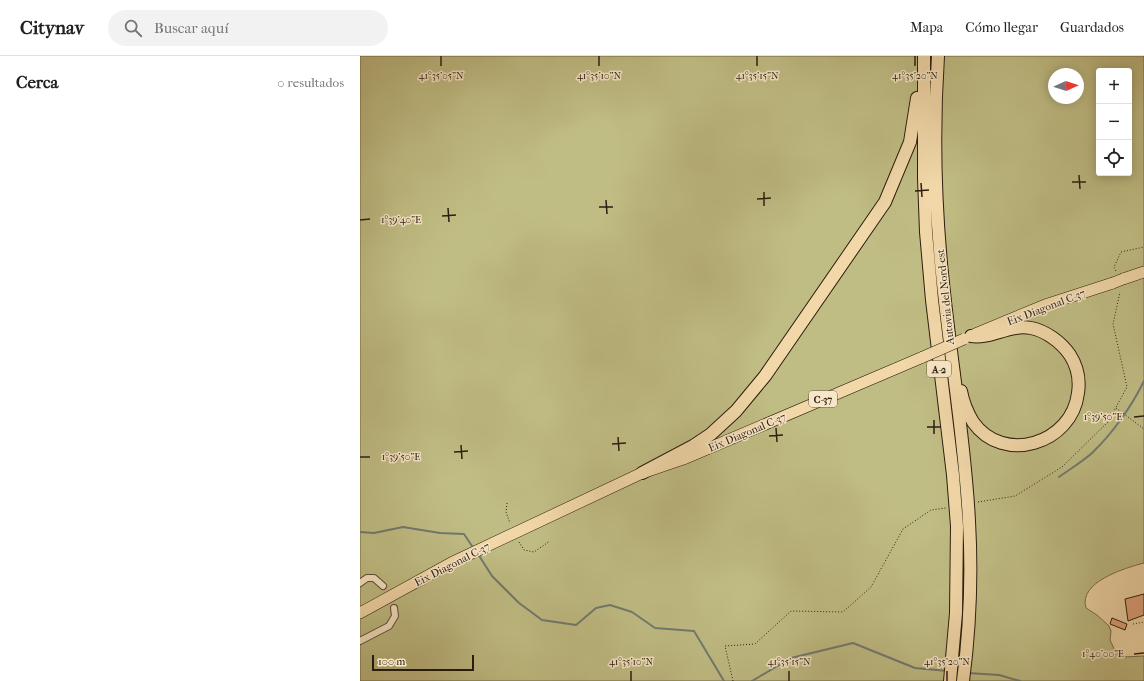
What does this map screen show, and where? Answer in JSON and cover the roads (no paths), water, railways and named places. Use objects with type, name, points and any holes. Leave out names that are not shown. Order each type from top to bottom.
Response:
[{"type":"highway","name":"Autovia del Nord-est","points":[[938,56],[936,152],[938,219],[943,282],[969,520],[970,600],[963,681]]},
{"type":"highway","name":"Autovia del Nord-est","points":[[924,59],[924,178],[926,232],[957,526],[956,613],[950,681]]},
{"type":"highway","points":[[642,473],[699,442],[711,434],[736,411],[765,376],[885,202],[910,142],[924,59]]},
{"type":"highway","name":"Eix Diagonal C-37","points":[[360,613],[451,563],[642,473],[668,465],[1045,305],[1117,278],[1144,272]]},
{"type":"highway","points":[[943,282],[949,297],[963,398],[974,422],[989,436],[998,441],[1021,445],[1052,436],[1062,428],[1074,410],[1079,386],[1074,361],[1060,343],[1051,336],[1031,328],[1010,329],[981,337],[968,337]]},
{"type":"street","points":[[360,583],[368,578],[374,578],[384,586]]},
{"type":"street","points":[[360,641],[389,626],[395,616],[394,608]]},
{"type":"waterway","points":[[1059,477],[1088,456],[1107,437],[1128,410],[1144,381]]},
{"type":"waterway","points":[[360,532],[374,533],[403,527],[440,533],[464,534],[474,549]]},
{"type":"waterway","points":[[478,554],[492,576],[519,603],[542,620],[576,625],[596,608],[610,605],[632,612],[655,628],[694,631],[724,681]]},
{"type":"waterway","points":[[752,681],[791,658],[853,643],[915,668],[948,671]]},
{"type":"waterway","points":[[968,673],[999,675],[1020,681]]},
{"type":"tunnel","points":[[383,586],[394,608]]}]
